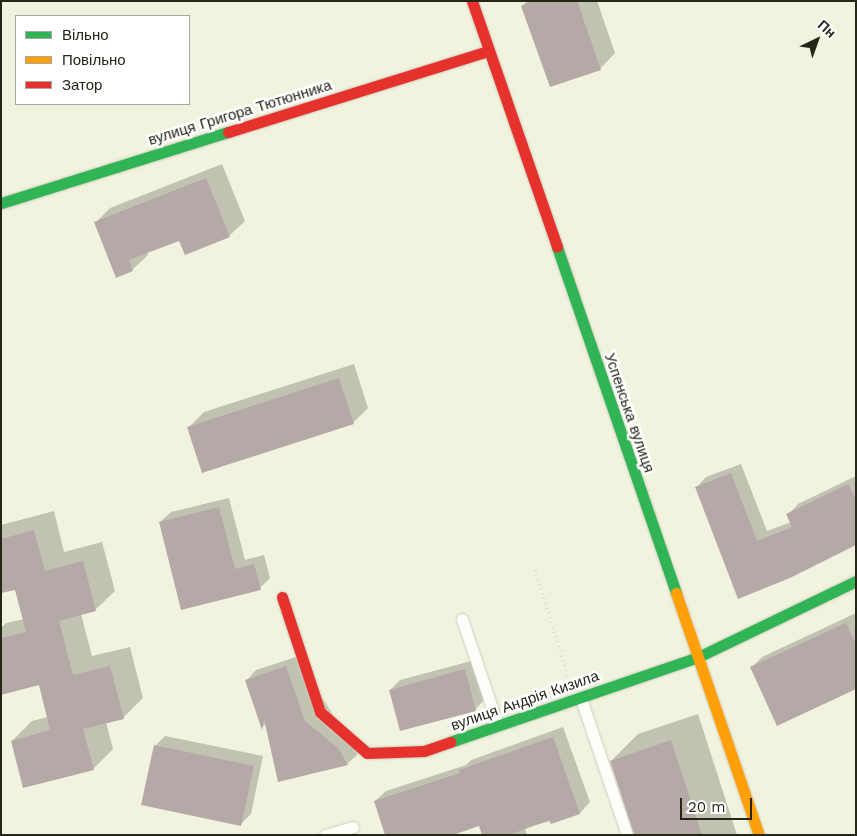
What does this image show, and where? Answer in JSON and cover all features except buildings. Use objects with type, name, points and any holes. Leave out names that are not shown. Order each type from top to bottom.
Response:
[{"type":"street","name":"Успенська вулиця","points":[[472,1],[758,835]]},
{"type":"street","name":"вулиця Григора Тютюнника","points":[[1,203],[488,51]]},
{"type":"street","name":"вулиця Андрія Кизила","points":[[282,598],[320,712],[367,753],[424,751],[578,700],[698,657],[856,581]]},
{"type":"lane","points":[[462,619],[498,726]]},
{"type":"lane","points":[[578,700],[627,835]]},
{"type":"lane","points":[[325,835],[353,827]]},
{"type":"path","points":[[535,570],[578,700]]},
{"type":"traffic: fast","points":[[1,203],[228,132]]},
{"type":"traffic: fast","points":[[557,247],[676,593]]},
{"type":"traffic: fast","points":[[450,742],[698,657],[856,581]]},
{"type":"traffic: slow","points":[[676,593],[759,835]]},
{"type":"traffic: jam","points":[[472,1],[557,247]]},
{"type":"traffic: jam","points":[[228,132],[488,51]]},
{"type":"traffic: jam","points":[[282,597],[320,712],[367,753],[424,751],[450,742]]}]
